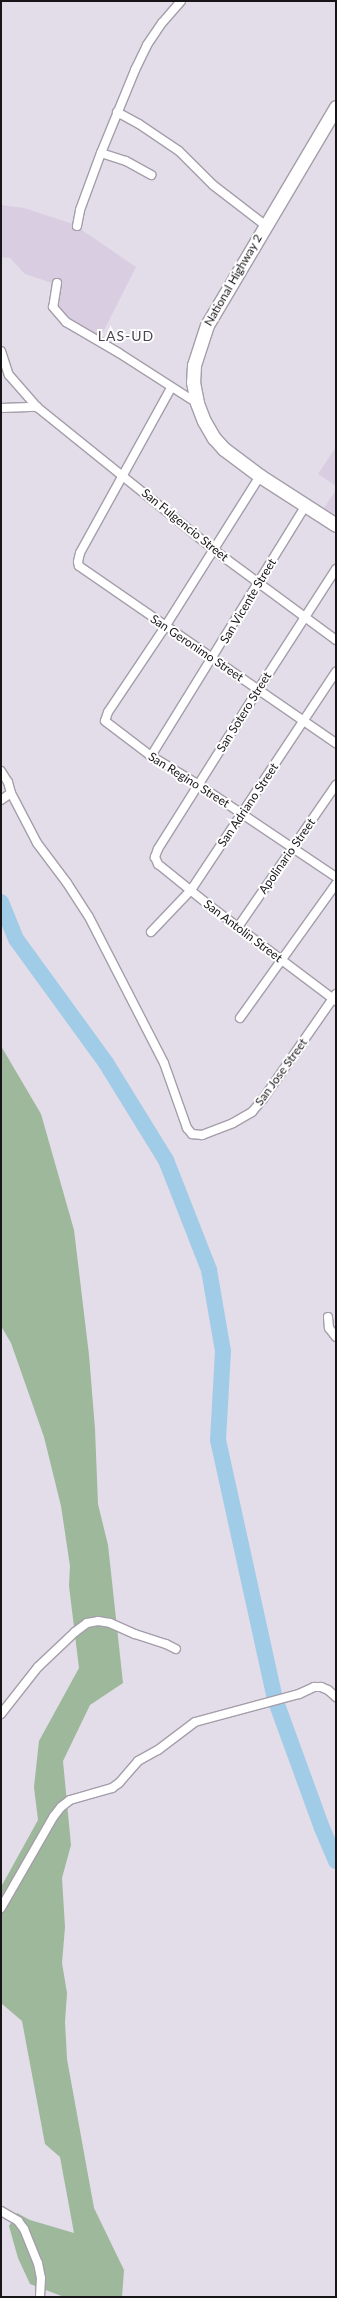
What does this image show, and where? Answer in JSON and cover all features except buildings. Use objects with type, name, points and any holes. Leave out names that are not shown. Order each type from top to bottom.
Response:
[{"type":"highway","name":"National Highway 2","points":[[336,107],[206,324],[194,365],[193,382],[197,403],[214,438],[236,459],[336,525]]},
{"type":"street","points":[[77,226],[80,210],[101,153],[117,112],[147,45],[162,23],[181,1]]},
{"type":"street","points":[[117,112],[140,124],[179,151],[213,185],[265,225]]},
{"type":"street","points":[[101,153],[126,161],[151,175]]},
{"type":"street","points":[[57,283],[53,307],[56,313],[66,322],[119,353],[197,403]]},
{"type":"street","name":"San Fulgencio Street","points":[[1,351],[9,375],[37,407],[125,476],[214,550],[336,640]]},
{"type":"street","points":[[125,476],[172,388]]},
{"type":"street","points":[[1,408],[37,407]]},
{"type":"street","name":"San Geronimo Street","points":[[125,476],[80,554],[78,562],[79,566],[165,627],[336,743]]},
{"type":"street","points":[[165,627],[260,476]]},
{"type":"street","name":"San Vicente Street","points":[[151,756],[306,505]]},
{"type":"street","name":"San Sotero Street","points":[[155,857],[158,849],[336,569]]},
{"type":"street","name":"San Regino Street","points":[[165,627],[108,712],[105,721],[151,756],[199,785],[336,877]]},
{"type":"street","name":"San Adriano Street","points":[[151,932],[191,890],[336,672]]},
{"type":"street","points":[[1,771],[8,782],[12,793],[1,800]]},
{"type":"street","name":"Apolinario Street","points":[[238,927],[336,785]]},
{"type":"street","name":"San Jose Street","points":[[12,793],[37,843],[67,883],[89,918],[164,1063],[189,1131],[196,1135],[202,1135],[233,1123],[252,1112],[263,1100],[335,998]]},
{"type":"street","name":"San Antolin Street","points":[[155,857],[158,864],[238,927],[335,998]]},
{"type":"street","points":[[240,1018],[336,884]]},
{"type":"street","points":[[328,1317],[329,1328],[336,1336]]},
{"type":"street","points":[[1,1714],[38,1667],[75,1632],[87,1623],[98,1620],[110,1623],[176,1649]]},
{"type":"street","points":[[1,1908],[54,1816],[61,1807],[70,1800],[112,1788],[119,1783],[138,1761],[158,1750],[195,1722],[299,1694],[314,1687],[321,1687],[328,1690],[336,1698]]},
{"type":"street","points":[[1,2211],[18,2221],[24,2229],[38,2263],[41,2278],[40,2297]]},
{"type":"shaded area","points":[[1,205],[24,208],[73,224],[136,267],[100,338],[76,326],[54,308],[58,285],[25,274],[10,258],[1,257]]},
{"type":"shaded area","points":[[336,447],[336,486],[318,474]]},
{"type":"shaded area","points":[[336,490],[336,515],[324,508]]},
{"type":"green space","points":[[1,1046],[41,1114],[74,1230],[89,1355],[95,1429],[98,1504],[108,1545],[123,1683],[90,1705],[63,1761],[71,1845],[62,1878],[65,1927],[62,1963],[67,1993],[65,2022],[67,2059],[94,2208],[124,2270],[122,2297],[64,2297],[30,2284],[18,2258],[9,2226],[17,2213],[30,2220],[74,2233],[60,2157],[45,2144],[22,2021],[1,2003],[1,1887],[38,1820],[34,1787],[39,1741],[79,1668],[69,1586],[70,1566],[61,1506],[44,1437],[11,1343],[1,1326]]},
{"type":"waterway","points":[[1,902],[16,939],[106,1063],[166,1160],[209,1270],[223,1351],[218,1440],[275,1699],[322,1828],[336,1861]]},
{"type":"district","name":"LAS-UD","points":[[126,336]]}]
